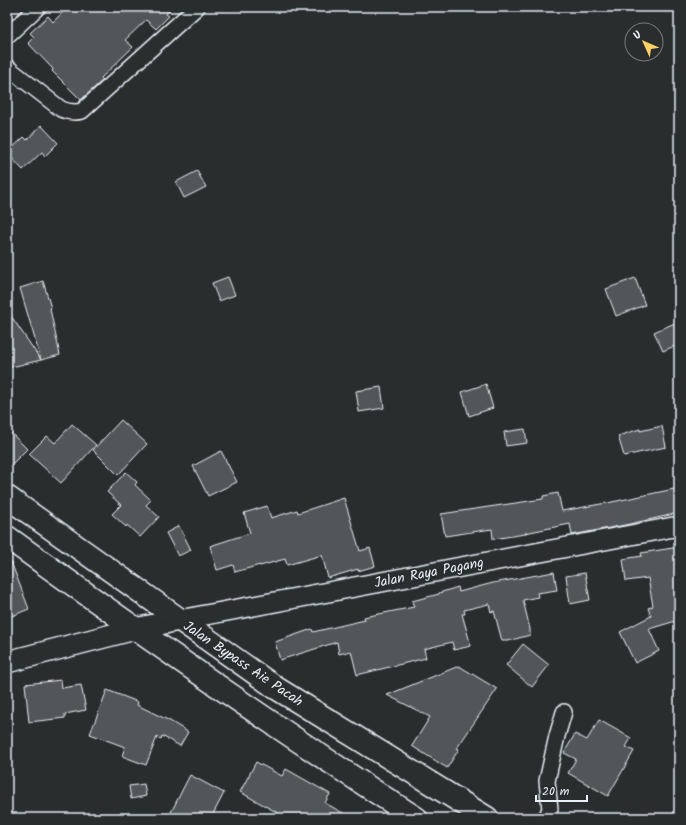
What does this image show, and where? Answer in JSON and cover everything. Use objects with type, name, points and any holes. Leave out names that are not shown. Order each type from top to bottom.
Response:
[{"type":"highway","name":"Jalan Bypass Aie Pacah","points":[[7,497],[276,688],[487,818]]},
{"type":"highway","points":[[7,537],[135,629],[333,765],[416,818]]},
{"type":"main road","points":[[7,662],[135,629],[179,620]]},
{"type":"street","points":[[7,36],[38,7]]},
{"type":"street","points":[[7,67],[61,109],[68,112],[82,111],[197,7]]},
{"type":"street","name":"Jalan Raya Pagang","points":[[179,620],[679,526]]},
{"type":"street","points":[[546,818],[550,809],[547,781],[564,712]]},
{"type":"building","points":[[68,7],[173,7],[166,14],[169,16],[156,29],[146,20],[125,40],[133,47],[101,78],[103,80],[81,100],[52,71],[53,69],[28,43],[34,37],[30,33],[48,16],[53,22]]},
{"type":"building","points":[[41,125],[58,143],[45,156],[42,152],[23,170],[7,153],[24,137],[27,140]]},
{"type":"building","points":[[197,171],[206,187],[184,198],[176,182]]},
{"type":"building","points":[[228,277],[235,295],[219,301],[212,283]]},
{"type":"building","points":[[635,278],[645,305],[616,316],[606,289]]},
{"type":"building","points":[[43,281],[51,308],[60,355],[41,360],[20,288]]},
{"type":"building","points":[[7,310],[41,360],[7,368]]},
{"type":"building","points":[[675,323],[679,333],[679,344],[663,351],[654,332]]},
{"type":"building","points":[[486,384],[493,408],[469,416],[462,392]]},
{"type":"building","points":[[381,387],[384,408],[359,412],[356,391]]},
{"type":"building","points":[[121,420],[147,444],[118,475],[93,450]]},
{"type":"building","points":[[72,424],[96,445],[61,483],[29,454],[47,436],[55,443]]},
{"type":"building","points":[[662,426],[666,447],[624,456],[618,436],[640,429],[640,431]]},
{"type":"building","points":[[7,429],[27,449],[7,469]]},
{"type":"building","points":[[525,429],[527,443],[506,446],[504,432]]},
{"type":"building","points":[[221,451],[237,482],[208,496],[193,466]]},
{"type":"building","points":[[126,472],[137,482],[135,485],[151,500],[146,505],[159,517],[140,537],[112,514],[121,505],[107,492]]},
{"type":"building","points":[[679,488],[679,513],[572,535],[570,524],[525,534],[493,539],[492,529],[445,536],[441,514],[543,499],[543,496],[558,493],[562,511]]},
{"type":"building","points":[[344,498],[360,551],[370,548],[375,566],[358,571],[358,569],[328,578],[322,555],[287,565],[285,559],[235,572],[233,565],[217,570],[210,546],[250,533],[244,513],[267,506],[271,518],[297,510],[298,513]]},
{"type":"building","points":[[179,526],[191,550],[178,556],[166,533]]},
{"type":"building","points":[[679,547],[679,620],[649,629],[659,651],[635,663],[620,632],[651,616],[648,608],[653,606],[648,578],[626,581],[623,559],[642,556],[641,553]]},
{"type":"building","points":[[7,554],[29,609],[7,618]]},
{"type":"building","points":[[554,572],[557,590],[537,593],[538,597],[523,600],[530,635],[508,641],[502,641],[494,611],[491,612],[489,604],[464,610],[465,614],[462,614],[471,646],[454,650],[452,642],[424,649],[426,658],[357,675],[351,651],[339,654],[337,642],[280,660],[275,642],[312,629],[313,632],[365,620],[364,617],[414,607],[412,601],[458,587],[459,592],[493,583]]},
{"type":"building","points":[[585,573],[590,600],[570,604],[566,576]]},
{"type":"building","points":[[523,644],[549,665],[532,687],[506,665]]},
{"type":"building","points":[[459,666],[497,689],[457,748],[459,749],[447,768],[412,746],[430,717],[387,695]]},
{"type":"building","points":[[61,680],[62,688],[81,685],[86,710],[65,714],[65,718],[29,722],[25,684]]},
{"type":"building","points":[[107,690],[138,702],[137,705],[170,721],[188,732],[180,746],[162,736],[161,739],[157,737],[146,765],[122,756],[125,747],[90,734]]},
{"type":"building","points":[[599,720],[631,738],[626,747],[634,751],[608,796],[568,773],[576,759],[564,753],[575,734],[587,740]]},
{"type":"building","points":[[256,762],[282,776],[286,769],[330,794],[325,803],[352,818],[275,818],[278,813],[240,792]]},
{"type":"building","points":[[190,775],[224,793],[211,818],[168,818]]},
{"type":"building","points":[[144,784],[146,796],[131,799],[129,786]]}]
